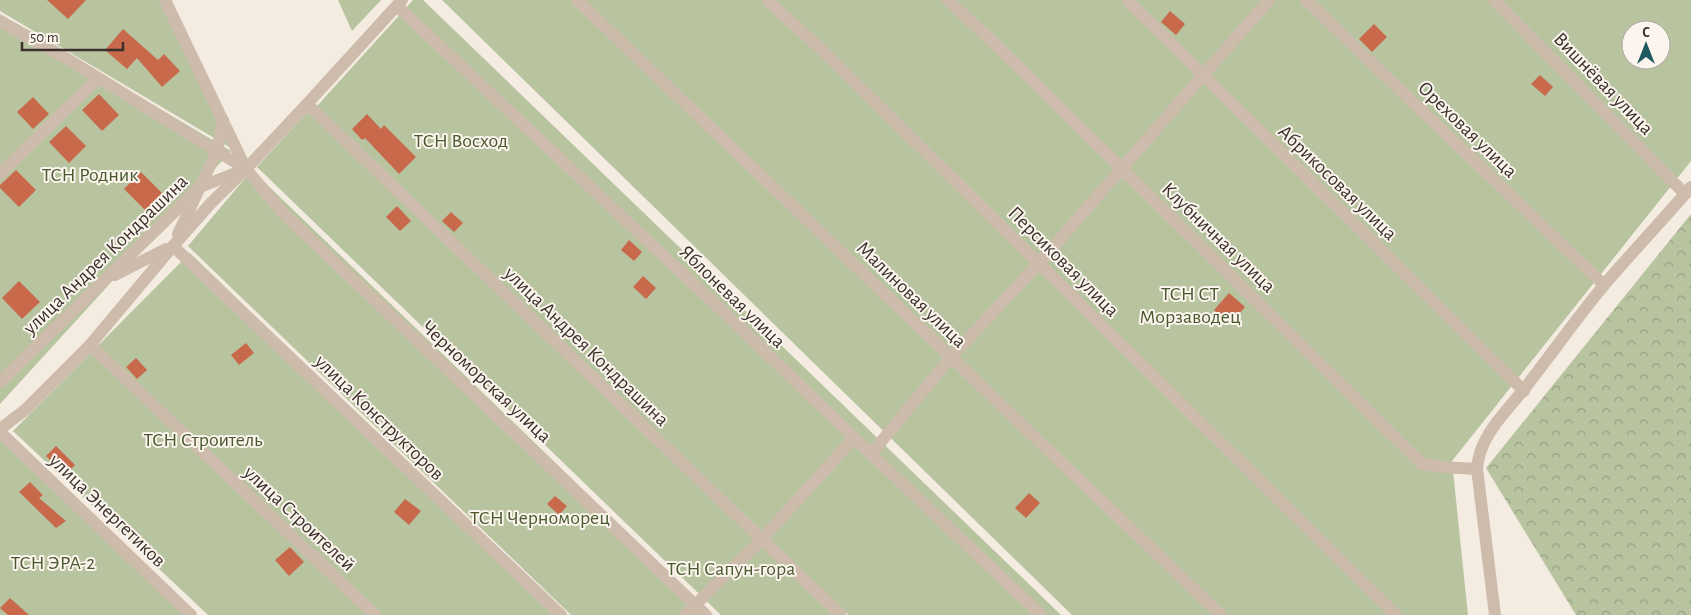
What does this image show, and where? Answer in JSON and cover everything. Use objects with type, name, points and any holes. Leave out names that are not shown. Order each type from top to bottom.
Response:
[{"type":"street","points":[[165,0],[246,169]]},
{"type":"street","name":"Малиновая улица","points":[[577,0],[1221,615]]},
{"type":"street","name":"Персиковая улица","points":[[767,0],[824,52],[1396,615]]},
{"type":"street","name":"Клубничная улица","points":[[948,0],[1422,464],[1442,468],[1477,470]]},
{"type":"street","name":"Абрикосовая улица","points":[[1127,0],[1524,391]]},
{"type":"street","points":[[871,454],[952,357],[1038,263],[1269,0]]},
{"type":"street","name":"Ореховая улица","points":[[1306,0],[1604,285]]},
{"type":"street","name":"Вишнёвая улица","points":[[1494,0],[1688,190]]},
{"type":"street","points":[[0,431],[25,410],[90,345],[173,246],[400,3]]},
{"type":"street","name":"Яблоневая улица","points":[[400,3],[1041,615]]},
{"type":"street","points":[[0,21],[98,78],[246,169]]},
{"type":"street","points":[[0,174],[98,78]]},
{"type":"street","name":"улица Андрея Кондрашина","points":[[307,104],[841,615]]},
{"type":"street","points":[[103,281],[173,246],[217,151],[223,120]]},
{"type":"street","name":"улица Андрея Кондрашина","points":[[0,382],[200,187],[246,169]]},
{"type":"street","name":"Черноморская улица","points":[[246,169],[282,212],[706,615]]},
{"type":"street","points":[[1495,615],[1477,470],[1482,446],[1492,428],[1524,391],[1604,285],[1688,190]]},
{"type":"street","name":"улица Конструкторов","points":[[173,246],[561,615]]},
{"type":"street","name":"улица Строителей","points":[[90,345],[375,615]]},
{"type":"street","name":"улица Энергетиков","points":[[0,431],[191,615]]},
{"type":"street","points":[[685,615],[762,539],[854,438]]},
{"type":"green space","points":[[0,0],[160,0],[231,148],[0,11]]},
{"type":"green space","points":[[338,0],[381,0],[352,31]]},
{"type":"green space","name":"ТСН Восход","points":[[413,0],[423,0],[1061,615],[849,615],[317,106]]},
{"type":"green space","name":"ТСН СТ Морзаводец","points":[[442,0],[1691,0],[1691,161],[1452,461],[1468,615],[1072,615]]},
{"type":"green space","name":"ТСН Родник","points":[[0,14],[231,151],[0,404]]},
{"type":"green space","name":"ТСН Сапун-гора","points":[[310,109],[837,615],[721,615],[257,167]]},
{"type":"green space","name":"ТСН Черноморец","points":[[252,170],[713,615],[571,615],[188,246]]},
{"type":"green space","points":[[1691,214],[1691,615],[1576,615],[1486,468]]},
{"type":"green space","name":"ТСН Строитель","points":[[190,253],[563,615],[208,615],[13,431]]},
{"type":"green space","name":"ТСН ЭРА-2","points":[[0,439],[187,615],[0,615]]},
{"type":"building","points":[[47,0],[86,0],[68,19]]},
{"type":"building","points":[[1170,11],[1185,24],[1176,35],[1161,22]]},
{"type":"building","points":[[1374,24],[1387,37],[1372,52],[1359,39]]},
{"type":"building","points":[[123,29],[158,60],[164,54],[180,71],[162,87],[137,58],[127,69],[105,50]]},
{"type":"building","points":[[1540,75],[1553,87],[1545,96],[1531,84]]},
{"type":"building","points":[[99,94],[119,115],[102,131],[82,110]]},
{"type":"building","points":[[33,97],[49,114],[33,129],[17,112]]},
{"type":"building","points":[[367,114],[381,129],[384,125],[416,157],[399,174],[365,138],[362,140],[352,129]]},
{"type":"building","points":[[66,126],[86,146],[69,163],[49,142]]},
{"type":"building","points":[[16,170],[36,190],[19,207],[0,188],[0,185]]},
{"type":"building","points":[[141,172],[162,193],[145,210],[124,189]]},
{"type":"building","points":[[397,206],[411,221],[400,231],[386,217]]},
{"type":"building","points":[[451,212],[463,223],[454,232],[442,221]]},
{"type":"building","points":[[629,240],[642,252],[634,261],[621,250]]},
{"type":"building","points":[[643,276],[656,288],[646,299],[633,287]]},
{"type":"building","points":[[19,281],[40,302],[22,319],[2,298]]},
{"type":"building","points":[[1229,293],[1245,307],[1230,324],[1214,310]]},
{"type":"building","points":[[246,343],[254,353],[239,365],[231,355]]},
{"type":"building","points":[[136,358],[147,370],[137,379],[126,367]]},
{"type":"building","points":[[56,446],[75,465],[65,475],[46,456]]},
{"type":"building","points":[[30,482],[43,495],[39,498],[66,521],[56,528],[19,492]]},
{"type":"building","points":[[1029,493],[1040,503],[1026,518],[1015,508]]},
{"type":"building","points":[[555,496],[567,506],[559,515],[547,504]]},
{"type":"building","points":[[405,499],[421,511],[409,525],[394,512]]},
{"type":"building","points":[[290,547],[304,562],[289,576],[275,560]]},
{"type":"building","points":[[10,598],[29,615],[8,615],[0,608]]}]
